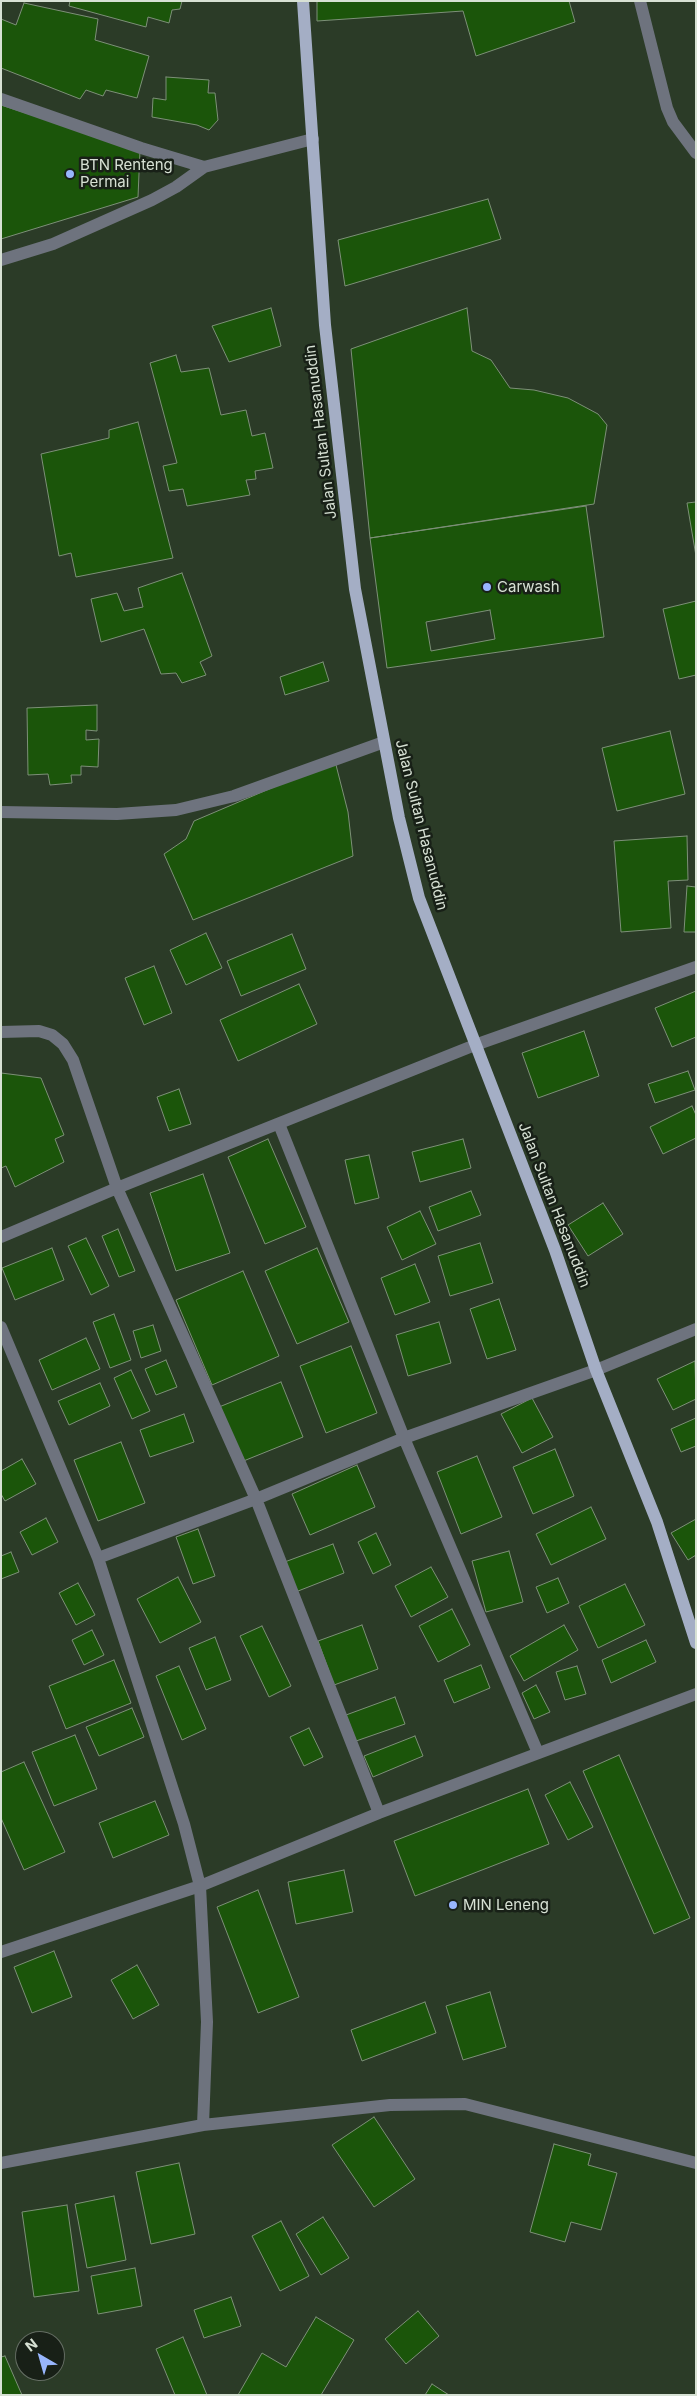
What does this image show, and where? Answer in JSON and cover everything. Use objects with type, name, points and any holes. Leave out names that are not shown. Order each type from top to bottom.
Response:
[{"type":"main road","name":"Jalan Sultan Hasanuddin","points":[[303,1],[313,138],[316,224],[325,325],[355,589],[384,742],[419,898],[555,1250],[596,1370],[656,1522],[696,1643]]},
{"type":"street","points":[[640,1],[667,108],[673,122],[696,153]]},
{"type":"street","points":[[1,99],[141,148],[204,167]]},
{"type":"street","points":[[1,260],[53,244],[152,200],[176,187],[204,167],[313,138]]},
{"type":"street","points":[[1,812],[118,814],[176,810],[234,796],[384,742]]},
{"type":"street","points":[[1,1237],[117,1188],[475,1045],[696,967]]},
{"type":"street","points":[[1,1032],[39,1031],[52,1036],[63,1044],[73,1060],[117,1188],[256,1499],[380,1813]]},
{"type":"street","points":[[279,1124],[404,1438],[538,1753]]},
{"type":"street","points":[[1,1327],[98,1558],[184,1824],[200,1886],[207,2022],[203,2125]]},
{"type":"street","points":[[98,1558],[256,1499],[404,1438],[596,1370],[696,1329]]},
{"type":"street","points":[[1,1952],[200,1886],[380,1813],[696,1694]]},
{"type":"street","points":[[1,2163],[203,2125],[390,2105],[465,2104],[696,2163]]},
{"type":"building","points":[[70,1],[182,1],[180,9],[172,10],[169,23],[148,17],[146,27],[69,6]]},
{"type":"building","points":[[317,1],[569,1],[575,22],[476,56],[463,11],[317,21]]},
{"type":"building","points":[[24,3],[98,19],[95,40],[149,56],[137,98],[106,90],[103,96],[86,90],[80,99],[1,68],[1,19],[16,25]]},
{"type":"building","name":"BTN Renteng Permai","points":[[166,77],[209,80],[208,93],[215,93],[218,120],[209,130],[197,125],[152,117],[153,98],[166,100]]},
{"type":"building","name":"BTN Renteng Permai","points":[[1,105],[140,150],[138,197],[1,239]]},
{"type":"building","points":[[488,199],[501,239],[345,286],[338,240]]},
{"type":"building","points":[[271,308],[281,346],[229,362],[212,326]]},
{"type":"building","points":[[467,308],[472,351],[491,360],[510,388],[534,390],[568,398],[598,414],[607,425],[594,504],[370,538],[351,349]]},
{"type":"building","points":[[176,355],[181,372],[209,368],[221,415],[246,410],[252,436],[265,433],[273,468],[255,471],[256,479],[246,480],[250,495],[187,506],[183,489],[169,491],[163,466],[177,463],[150,363]]},
{"type":"building","points":[[138,422],[173,558],[76,577],[71,553],[59,556],[41,454],[109,438],[109,430]]},
{"type":"building","points":[[696,502],[696,556],[687,503]]},
{"type":"building","name":"Carwash","points":[[586,506],[604,637],[387,668],[370,538]]},
{"type":"building","points":[[182,573],[212,656],[200,662],[206,675],[182,683],[176,673],[161,674],[144,629],[101,642],[91,599],[117,593],[124,611],[143,607],[138,588]]},
{"type":"building","points":[[696,601],[696,675],[679,679],[663,609]]},
{"type":"building","points":[[490,610],[495,639],[431,651],[426,622]]},
{"type":"building","points":[[323,662],[329,681],[285,695],[280,677]]},
{"type":"building","points":[[97,705],[97,731],[86,730],[86,740],[99,739],[98,767],[81,766],[81,775],[71,775],[72,783],[50,785],[48,774],[28,775],[27,708]]},
{"type":"building","points":[[670,731],[685,794],[617,811],[602,748]]},
{"type":"building","points":[[335,761],[348,812],[353,856],[193,920],[164,854],[186,839],[194,821]]},
{"type":"building","points":[[687,836],[688,880],[668,881],[671,928],[621,932],[614,841]]},
{"type":"building","points":[[687,886],[696,887],[696,932],[684,932]]},
{"type":"building","points":[[206,933],[222,968],[186,985],[170,950]]},
{"type":"building","points":[[292,934],[306,969],[241,996],[227,961]]},
{"type":"building","points":[[154,966],[172,1013],[144,1025],[125,978]]},
{"type":"building","points":[[299,984],[317,1024],[238,1061],[220,1020]]},
{"type":"building","points":[[696,991],[696,1037],[672,1047],[655,1008]]},
{"type":"building","points":[[584,1031],[599,1076],[538,1098],[522,1053]]},
{"type":"building","points":[[688,1071],[695,1090],[655,1103],[648,1084]]},
{"type":"building","points":[[1,1073],[41,1078],[64,1135],[55,1139],[64,1162],[15,1187],[6,1166],[1,1168]]},
{"type":"building","points":[[179,1089],[191,1124],[169,1131],[157,1097]]},
{"type":"building","points":[[692,1106],[696,1115],[696,1138],[663,1154],[650,1127]]},
{"type":"building","points":[[268,1139],[306,1227],[265,1244],[228,1157]]},
{"type":"building","points":[[463,1139],[471,1168],[420,1182],[412,1152]]},
{"type":"building","points":[[369,1155],[379,1198],[355,1204],[345,1160]]},
{"type":"building","points":[[203,1174],[230,1253],[176,1271],[150,1193]]},
{"type":"building","points":[[471,1191],[481,1215],[438,1231],[429,1207]]},
{"type":"building","points":[[603,1203],[623,1234],[588,1256],[568,1225]]},
{"type":"building","points":[[420,1211],[436,1244],[402,1260],[387,1227]]},
{"type":"building","points":[[118,1229],[135,1271],[119,1277],[102,1236]]},
{"type":"building","points":[[86,1238],[109,1286],[91,1295],[68,1246]]},
{"type":"building","points":[[480,1243],[493,1283],[450,1296],[438,1256]]},
{"type":"building","points":[[52,1248],[64,1280],[15,1300],[2,1268]]},
{"type":"building","points":[[317,1248],[349,1322],[297,1344],[265,1271]]},
{"type":"building","points":[[415,1264],[430,1302],[395,1315],[381,1278]]},
{"type":"building","points":[[243,1271],[279,1356],[212,1385],[176,1300]]},
{"type":"building","points":[[499,1299],[516,1350],[487,1359],[470,1309]]},
{"type":"building","points":[[114,1314],[131,1360],[110,1368],[93,1322]]},
{"type":"building","points":[[439,1322],[451,1363],[408,1376],[396,1335]]},
{"type":"building","points":[[153,1325],[161,1351],[141,1358],[133,1331]]},
{"type":"building","points":[[86,1338],[100,1369],[52,1390],[39,1360]]},
{"type":"building","points":[[351,1346],[377,1413],[326,1433],[300,1366]]},
{"type":"building","points":[[166,1360],[177,1387],[156,1395],[145,1369]]},
{"type":"building","points":[[695,1361],[696,1399],[673,1410],[657,1379]]},
{"type":"building","points":[[131,1370],[150,1411],[132,1419],[114,1378]]},
{"type":"building","points":[[281,1382],[303,1437],[241,1462],[219,1407]]},
{"type":"building","points":[[100,1383],[110,1406],[69,1425],[58,1401]]},
{"type":"building","points":[[532,1398],[553,1437],[522,1453],[501,1414]]},
{"type":"building","points":[[184,1414],[194,1442],[150,1457],[140,1430]]},
{"type":"building","points":[[696,1418],[696,1446],[681,1452],[671,1429]]},
{"type":"building","points":[[121,1442],[145,1503],[98,1521],[74,1460]]},
{"type":"building","points":[[555,1449],[574,1496],[533,1514],[513,1467]]},
{"type":"building","points":[[477,1456],[502,1517],[461,1534],[437,1472]]},
{"type":"building","points":[[22,1459],[36,1484],[5,1501],[1,1494],[1,1471]]},
{"type":"building","points":[[357,1465],[375,1507],[310,1535],[292,1494]]},
{"type":"building","points":[[591,1507],[606,1539],[551,1565],[536,1534]]},
{"type":"building","points":[[46,1518],[58,1542],[32,1555],[20,1532]]},
{"type":"building","points":[[696,1519],[696,1555],[688,1560],[671,1533]]},
{"type":"building","points":[[198,1529],[215,1576],[193,1584],[176,1537]]},
{"type":"building","points":[[376,1533],[391,1565],[373,1574],[358,1542]]},
{"type":"building","points":[[333,1544],[344,1573],[293,1593],[282,1563]]},
{"type":"building","points":[[509,1551],[523,1602],[486,1612],[472,1561]]},
{"type":"building","points":[[11,1552],[19,1572],[1,1579],[1,1556]]},
{"type":"building","points":[[431,1567],[448,1597],[411,1617],[395,1586]]},
{"type":"building","points":[[178,1577],[201,1622],[160,1643],[137,1599]]},
{"type":"building","points":[[558,1578],[569,1603],[547,1613],[536,1587]]},
{"type":"building","points":[[78,1583],[95,1615],[76,1625],[59,1593]]},
{"type":"building","points":[[625,1584],[645,1625],[598,1648],[579,1606]]},
{"type":"building","points":[[452,1609],[470,1645],[438,1662],[419,1626]]},
{"type":"building","points":[[362,1625],[378,1669],[334,1685],[318,1641]]},
{"type":"building","points":[[564,1625],[578,1650],[524,1681],[510,1656]]},
{"type":"building","points":[[262,1626],[291,1686],[269,1697],[240,1636]]},
{"type":"building","points":[[92,1630],[104,1655],[84,1665],[72,1640]]},
{"type":"building","points":[[215,1637],[231,1680],[206,1690],[189,1648]]},
{"type":"building","points":[[646,1640],[656,1662],[611,1683],[602,1660]]},
{"type":"building","points":[[114,1660],[131,1703],[66,1729],[49,1686]]},
{"type":"building","points":[[481,1665],[490,1688],[454,1703],[444,1680]]},
{"type":"building","points":[[179,1666],[206,1729],[182,1740],[156,1676]]},
{"type":"building","points":[[577,1666],[586,1694],[565,1700],[556,1672]]},
{"type":"building","points":[[536,1685],[550,1712],[534,1719],[522,1693]]},
{"type":"building","points":[[395,1697],[405,1724],[356,1741],[346,1715]]},
{"type":"building","points":[[132,1708],[144,1737],[99,1756],[86,1727]]},
{"type":"building","points":[[309,1728],[323,1757],[304,1766],[290,1737]]},
{"type":"building","points":[[75,1735],[97,1789],[54,1806],[32,1752]]},
{"type":"building","points":[[415,1736],[423,1756],[373,1777],[364,1756]]},
{"type":"building","points":[[619,1755],[690,1918],[654,1934],[583,1771]]},
{"type":"building","points":[[24,1762],[65,1852],[24,1870],[1,1818],[1,1772]]},
{"type":"building","points":[[570,1782],[593,1827],[568,1840],[545,1795]]},
{"type":"building","points":[[528,1789],[549,1844],[415,1896],[394,1841]]},
{"type":"building","points":[[155,1801],[169,1835],[113,1858],[99,1823]]},
{"type":"building","points":[[344,1870],[353,1912],[296,1924],[288,1882]]},
{"type":"building","points":[[258,1890],[299,1997],[258,2013],[217,1907]]},
{"type":"building","points":[[54,1951],[72,1997],[32,2013],[14,1967]]},
{"type":"building","points":[[137,1965],[159,2005],[133,2019],[111,1980]]},
{"type":"building","points":[[490,1992],[506,2047],[463,2060],[446,2006]]},
{"type":"building","points":[[425,2002],[436,2033],[362,2061],[351,2030]]},
{"type":"building","points":[[374,2117],[415,2179],[374,2207],[332,2145]]},
{"type":"building","points":[[554,2144],[591,2154],[588,2165],[617,2173],[601,2230],[571,2222],[565,2242],[530,2232]]},
{"type":"building","points":[[179,2163],[195,2234],[151,2244],[136,2172]]},
{"type":"building","points":[[114,2196],[126,2260],[87,2268],[75,2204]]},
{"type":"building","points":[[67,2205],[79,2291],[34,2297],[22,2212]]},
{"type":"building","points":[[323,2217],[349,2258],[321,2275],[296,2234]]},
{"type":"building","points":[[281,2221],[309,2276],[280,2291],[252,2236]]},
{"type":"building","points":[[135,2268],[142,2306],[98,2314],[91,2276]]},
{"type":"building","points":[[231,2297],[241,2326],[204,2338],[194,2310]]},
{"type":"building","points":[[418,2311],[439,2336],[406,2364],[385,2339]]},
{"type":"building","points":[[316,2317],[354,2340],[321,2395],[238,2395],[262,2353],[286,2367]]},
{"type":"building","points":[[183,2337],[207,2395],[175,2395],[156,2349]]},
{"type":"building","points":[[5,2356],[22,2395],[1,2395],[1,2357]]},
{"type":"building","points":[[432,2384],[449,2395],[425,2395]]},
{"type":"place","name":"BTN Renteng Permai","points":[[70,174]]},
{"type":"place","name":"Carwash","points":[[487,587]]},
{"type":"place","name":"MIN Leneng","points":[[453,1905]]}]
